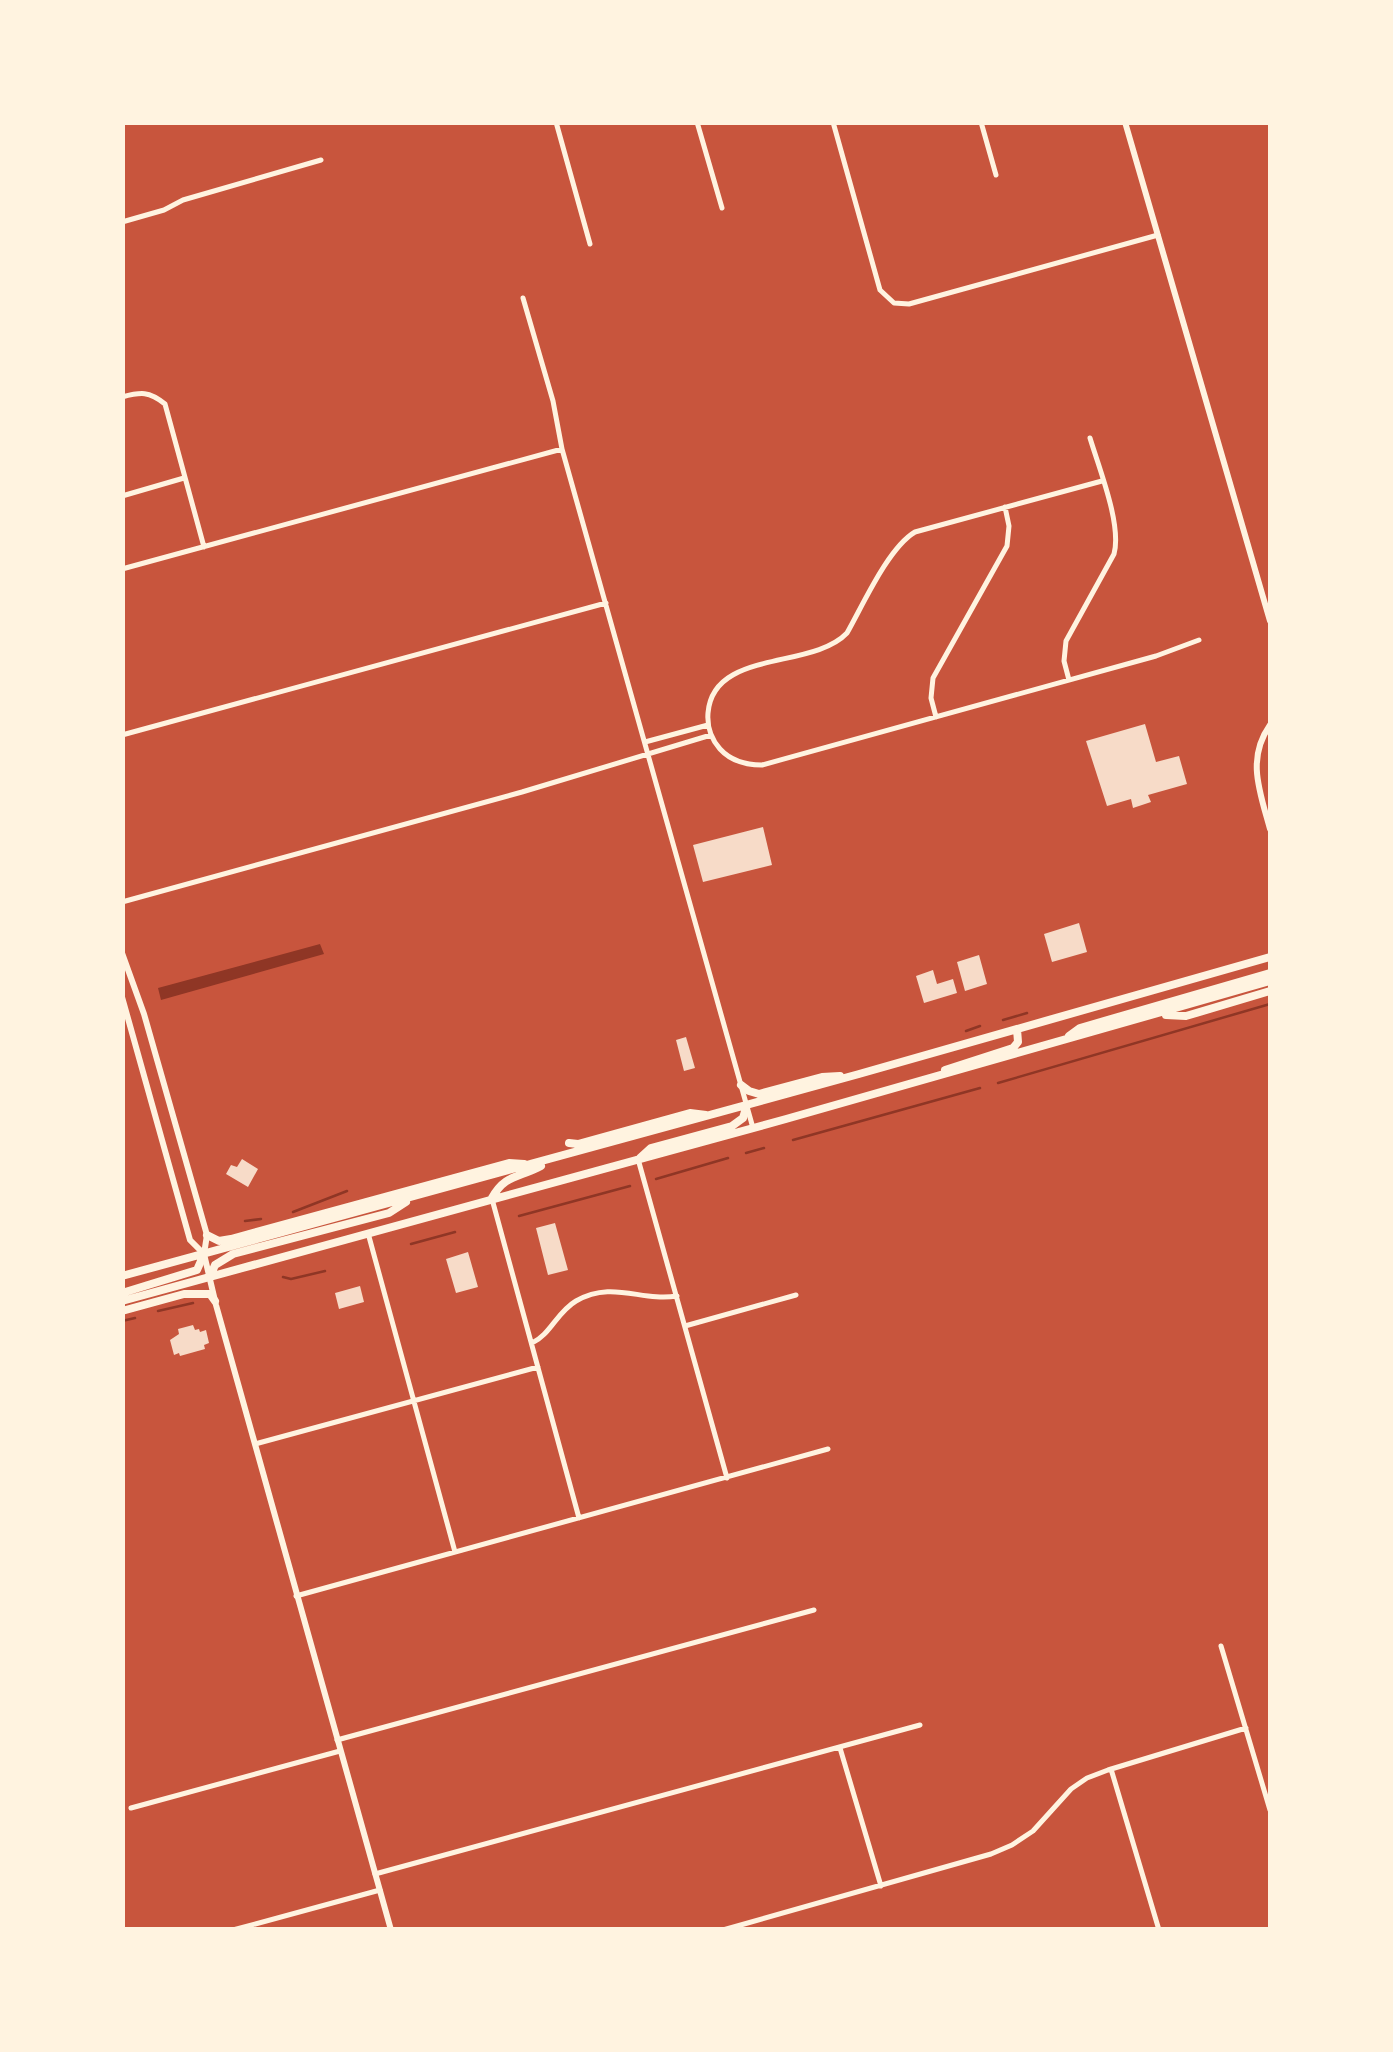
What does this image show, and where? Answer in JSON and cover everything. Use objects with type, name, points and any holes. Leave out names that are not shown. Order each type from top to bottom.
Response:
[{"type":"main road","points":[[123,1277],[1270,957]]},
{"type":"main road","points":[[1061,1042],[1080,1028],[1270,973]]},
{"type":"main road","points":[[122,1301],[1270,981]]},
{"type":"main road","points":[[1156,1014],[1186,1016],[1270,991]]},
{"type":"main road","points":[[904,1086],[1013,1048],[1018,1042],[1017,1030]]},
{"type":"main road","points":[[741,1086],[760,1094],[822,1077],[859,1074]]},
{"type":"main road","points":[[638,1160],[651,1148],[732,1126],[743,1118],[747,1105]]},
{"type":"main road","points":[[569,1143],[578,1144],[690,1114],[710,1115]]},
{"type":"main road","points":[[492,1199],[506,1180],[553,1159]]},
{"type":"main road","points":[[207,1235],[219,1241],[230,1239],[509,1163],[534,1164]]},
{"type":"main road","points":[[210,1277],[215,1264],[234,1254],[388,1212],[418,1195]]},
{"type":"main road","points":[[122,1293],[197,1270],[204,1254]]},
{"type":"main road","points":[[122,1311],[189,1293],[210,1294],[215,1300]]},
{"type":"street","points":[[556,122],[590,244]]},
{"type":"street","points":[[698,122],[722,208]]},
{"type":"street","points":[[834,122],[880,290],[894,304],[909,304],[1158,236]]},
{"type":"street","points":[[981,122],[996,174]]},
{"type":"street","points":[[1125,122],[1270,621]]},
{"type":"street","points":[[122,222],[321,160]]},
{"type":"street","points":[[522,298],[546,373],[562,450],[753,1128]]},
{"type":"street","points":[[122,398],[142,392],[165,404],[204,547]]},
{"type":"street","points":[[1069,680],[1064,661],[1066,642],[1117,545],[1116,526],[1090,438]]},
{"type":"street","points":[[122,570],[562,450]]},
{"type":"street","points":[[122,496],[184,478]]},
{"type":"street","points":[[1102,481],[914,532],[894,550],[840,640],[728,676],[708,708],[711,736],[732,759],[762,765],[1156,656],[1199,640]]},
{"type":"street","points":[[936,717],[931,698],[933,678],[1006,546],[1009,526],[1005,507]]},
{"type":"street","points":[[122,734],[606,603]]},
{"type":"street","points":[[646,742],[708,725]]},
{"type":"street","points":[[1270,725],[1260,743],[1255,767],[1270,830]]},
{"type":"street","points":[[122,902],[711,736]]},
{"type":"street","points":[[122,953],[144,1014],[207,1235],[204,1254],[215,1300],[391,1930]]},
{"type":"street","points":[[122,997],[190,1240],[204,1254]]},
{"type":"street","points":[[638,1160],[727,1478]]},
{"type":"street","points":[[492,1199],[580,1518]]},
{"type":"street","points":[[368,1233],[455,1552]]},
{"type":"street","points":[[532,1344],[562,1312],[586,1296],[611,1290],[677,1296]]},
{"type":"street","points":[[685,1326],[796,1295]]},
{"type":"street","points":[[255,1444],[538,1367]]},
{"type":"street","points":[[296,1596],[828,1449]]},
{"type":"street","points":[[337,1740],[814,1610]]},
{"type":"street","points":[[1220,1646],[1270,1810]]},
{"type":"street","points":[[375,1874],[920,1726]]},
{"type":"street","points":[[722,1930],[1012,1845],[1087,1778],[1246,1728]]},
{"type":"street","points":[[840,1748],[881,1886]]},
{"type":"street","points":[[132,1808],[340,1751]]},
{"type":"street","points":[[1111,1768],[1159,1930]]},
{"type":"street","points":[[233,1930],[380,1890]]},
{"type":"shaded area","points":[[320,944],[324,954],[161,1000],[158,988]]},
{"type":"building","points":[[1145,724],[1156,762],[1179,756],[1187,784],[1148,795],[1151,802],[1133,808],[1131,799],[1107,806],[1086,741]]},
{"type":"building","points":[[763,827],[772,865],[703,882],[693,845]]},
{"type":"building","points":[[1079,923],[1087,952],[1052,962],[1044,934]]},
{"type":"building","points":[[979,955],[987,984],[965,991],[957,962]]},
{"type":"building","points":[[933,970],[937,984],[953,979],[957,993],[924,1003],[916,976]]},
{"type":"building","points":[[686,1037],[695,1068],[684,1071],[676,1040]]},
{"type":"building","points":[[242,1159],[258,1169],[248,1187],[226,1174],[231,1165],[237,1167]]},
{"type":"building","points":[[555,1223],[568,1270],[548,1275],[536,1228]]},
{"type":"building","points":[[468,1252],[478,1287],[456,1293],[446,1259]]},
{"type":"building","points":[[360,1286],[364,1302],[339,1309],[335,1293]]},
{"type":"building","points":[[193,1325],[200,1332],[206,1330],[209,1343],[204,1345],[205,1349],[174,1355],[170,1340],[179,1334],[178,1329]]},
{"type":"waterway","points":[[998,1083],[1270,1004]]},
{"type":"waterway","points":[[1003,1020],[1027,1013]]},
{"type":"waterway","points":[[966,1031],[980,1026]]},
{"type":"waterway","points":[[793,1140],[980,1088]]},
{"type":"waterway","points":[[746,1153],[764,1148]]},
{"type":"waterway","points":[[656,1179],[728,1158]]},
{"type":"waterway","points":[[519,1216],[630,1186]]},
{"type":"waterway","points":[[293,1212],[347,1191]]},
{"type":"waterway","points":[[245,1221],[261,1219]]},
{"type":"waterway","points":[[411,1244],[455,1232]]},
{"type":"waterway","points":[[283,1277],[291,1279],[325,1271]]},
{"type":"waterway","points":[[158,1311],[193,1303]]},
{"type":"waterway","points":[[122,1321],[135,1318]]}]
